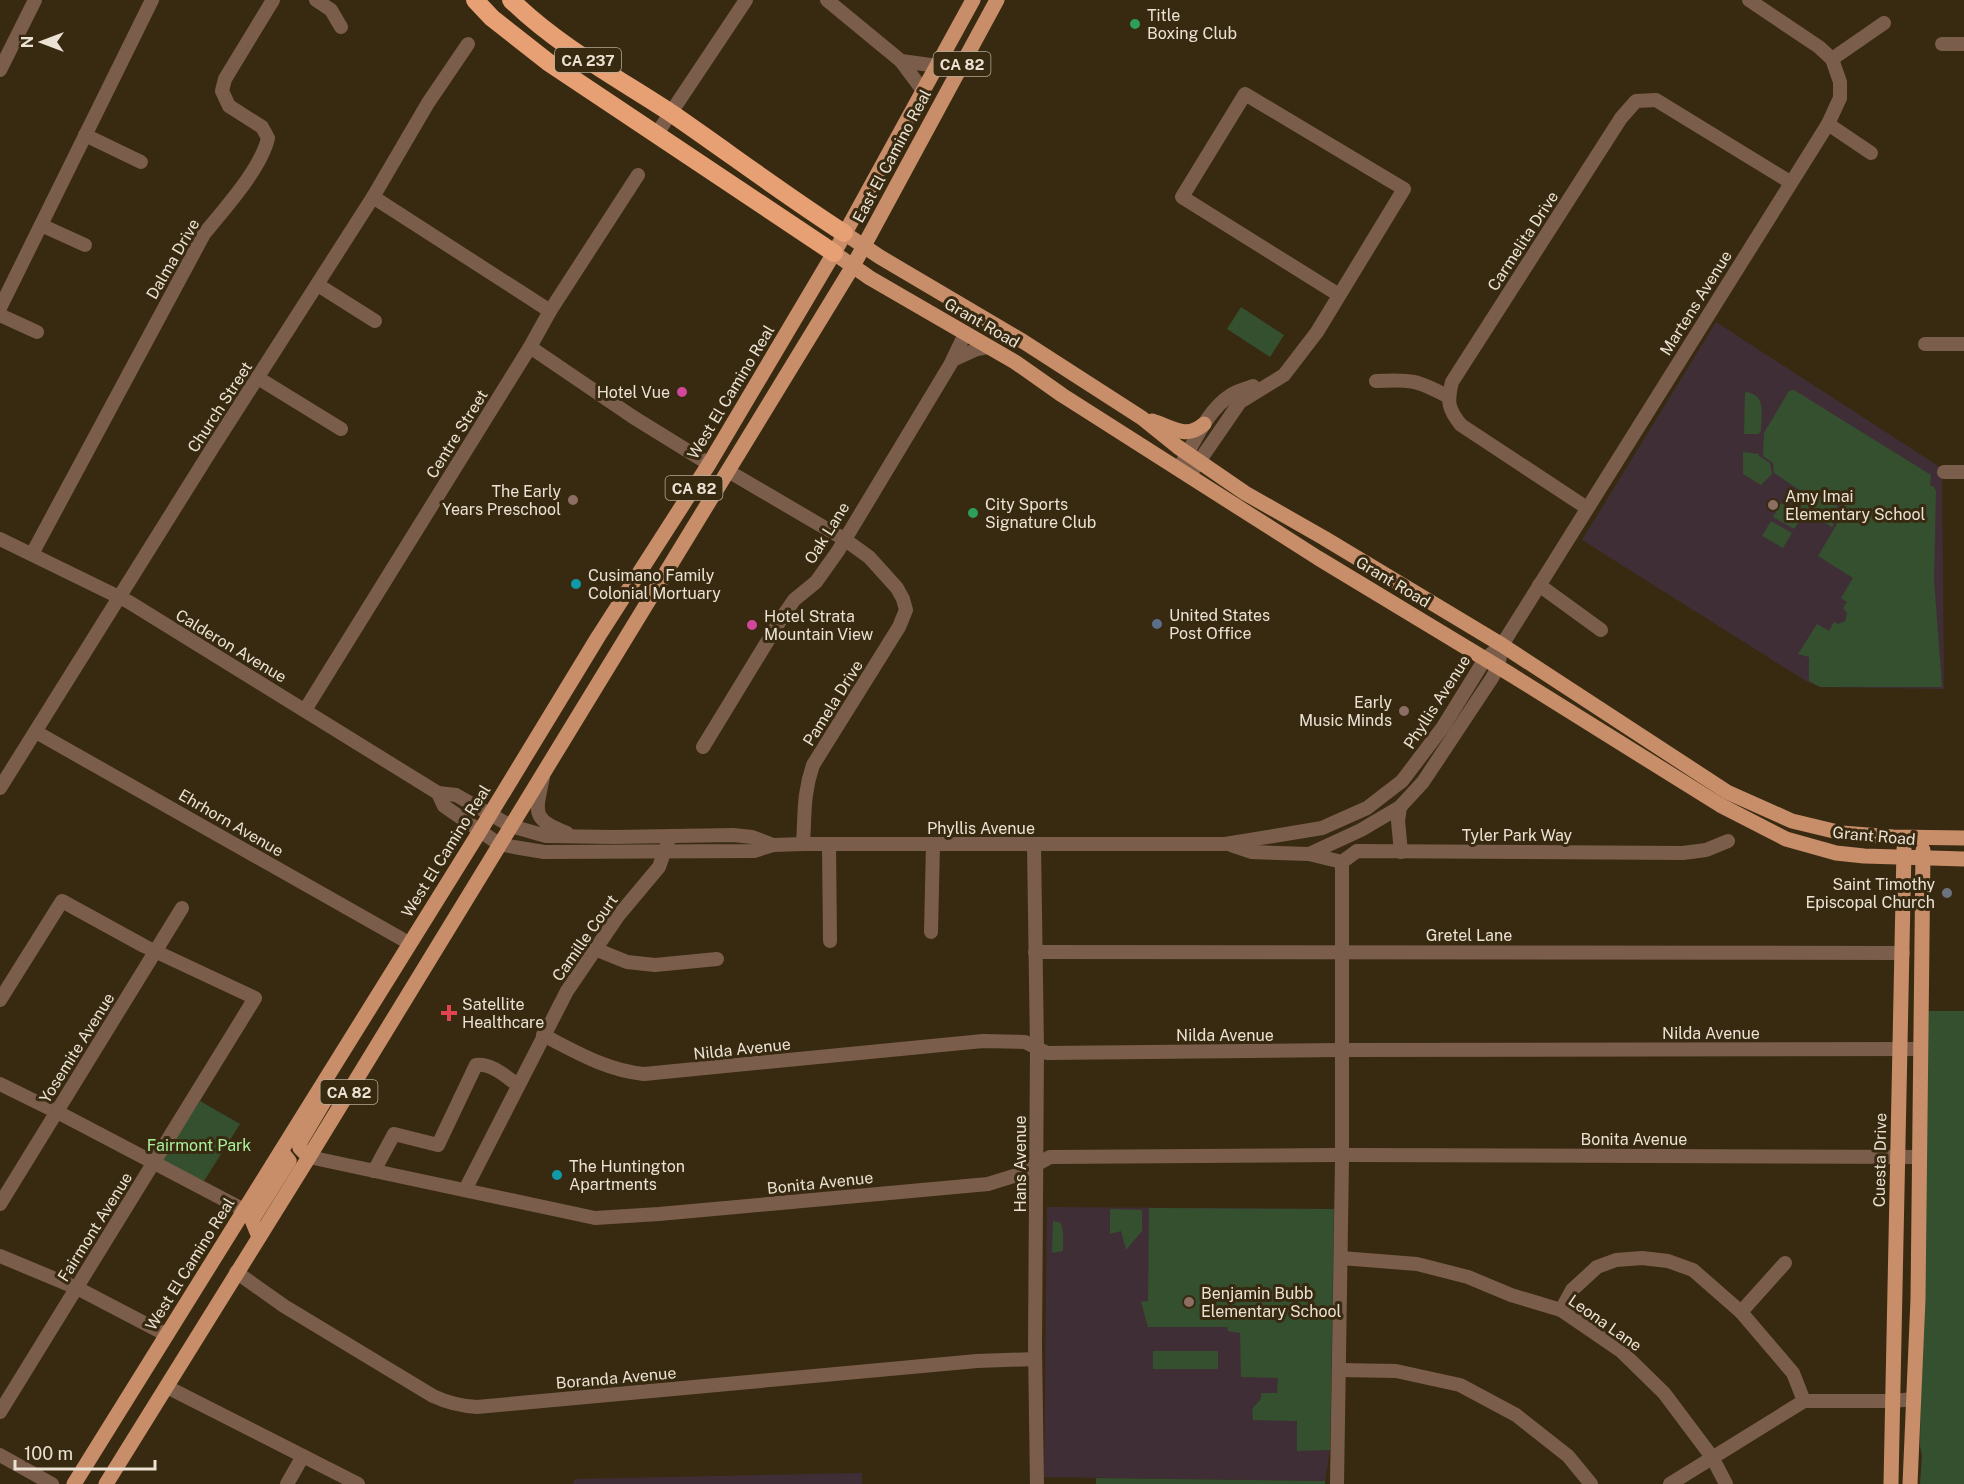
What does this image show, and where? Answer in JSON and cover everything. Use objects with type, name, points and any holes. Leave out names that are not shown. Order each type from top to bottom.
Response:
[{"type":"highway","name":"CA 237","points":[[511,0],[532,20],[564,44],[671,114],[844,233]]},
{"type":"highway","name":"CA 237","points":[[481,6],[548,62],[656,135]]},
{"type":"highway","points":[[656,135],[834,253]]},
{"type":"main road","name":"East El Camino Real","points":[[844,233],[973,0]]},
{"type":"main road","points":[[954,79],[949,76],[948,68],[979,7],[980,0]]},
{"type":"main road","name":"East El Camino Real","points":[[853,266],[997,0]]},
{"type":"main road","name":"Grant Road","points":[[844,233],[1184,472],[1318,558],[1720,805],[1773,834],[1836,853],[1964,859]]},
{"type":"main road","name":"West El Camino Real","points":[[74,1484],[598,638],[710,464],[844,233]]},
{"type":"main road","name":"Grant Road","points":[[834,253],[965,334]]},
{"type":"main road","name":"CA 82","points":[[106,1484],[309,1157],[853,266]]},
{"type":"main road","points":[[965,334],[985,332]]},
{"type":"main road","name":"Grant Road","points":[[985,332],[1015,337],[1142,418],[1245,493],[1502,645],[1727,792],[1792,821],[1842,833],[1964,838]]},
{"type":"main road","points":[[1142,418],[1185,433],[1197,430],[1204,424]]},
{"type":"main road","name":"Cuesta Drive","points":[[1891,1484],[1904,837]]},
{"type":"main road","points":[[1910,1484],[1918,1299],[1923,838]]},
{"type":"main road","points":[[309,1157],[299,1144],[372,1021],[372,1006]]},
{"type":"main road","points":[[259,1237],[252,1220],[289,1161],[281,1151]]},
{"type":"street","points":[[0,70],[35,0]]},
{"type":"street","points":[[0,308],[152,0]]},
{"type":"street","name":"Dalma Drive","points":[[32,554],[204,234],[237,194],[266,148],[268,138],[262,127],[229,106],[222,92],[225,79],[273,0]]},
{"type":"street","points":[[316,0],[331,10],[341,27]]},
{"type":"street","points":[[656,135],[746,0]]},
{"type":"street","points":[[827,0],[901,61],[924,92]]},
{"type":"street","points":[[1749,0],[1819,47],[1832,59],[1884,23]]},
{"type":"street","name":"Church Street","points":[[0,788],[373,197],[428,103],[468,44]]},
{"type":"street","points":[[1942,44],[1964,44]]},
{"type":"street","name":"Martens Avenue","points":[[1502,645],[1828,124],[1840,98],[1840,82],[1832,59]]},
{"type":"street","points":[[901,61],[938,66]]},
{"type":"street","points":[[1184,472],[1193,457],[1240,402],[1284,375],[1317,332],[1340,295],[1404,189],[1245,94],[1182,197],[1340,295]]},
{"type":"street","name":"Carmelita Drive","points":[[1449,397],[1452,382],[1621,118],[1636,101],[1656,100],[1790,182]]},
{"type":"street","points":[[1828,124],[1871,153]]},
{"type":"street","points":[[85,135],[141,162]]},
{"type":"street","name":"Centre Street","points":[[305,710],[550,311],[638,176]]},
{"type":"street","points":[[373,197],[550,311]]},
{"type":"street","points":[[41,225],[85,245]]},
{"type":"street","points":[[318,285],[375,321]]},
{"type":"street","points":[[0,315],[37,332]]},
{"type":"street","points":[[953,360],[977,349],[985,332]]},
{"type":"street","name":"Oak Lane","points":[[703,747],[794,600],[816,582],[838,551],[953,360],[965,334]]},
{"type":"street","points":[[1926,344],[1964,344]]},
{"type":"street","points":[[530,347],[633,417],[710,464]]},
{"type":"street","points":[[1193,457],[1204,424],[1232,394],[1284,375]]},
{"type":"street","points":[[258,378],[341,429]]},
{"type":"street","points":[[1376,381],[1407,379],[1449,397],[1450,411],[1461,426],[1587,508]]},
{"type":"street","points":[[728,471],[844,539]]},
{"type":"street","points":[[1944,472],[1964,472]]},
{"type":"street","name":"Pamela Drive","points":[[803,844],[806,785],[813,765],[899,627],[906,610],[897,588],[877,564],[844,539]]},
{"type":"street","name":"Calderon Avenue","points":[[1,541],[120,597],[438,793],[456,795],[491,814]]},
{"type":"street","points":[[1539,585],[1601,630]]},
{"type":"street","name":"Phyllis Avenue","points":[[1225,844],[1252,852],[1309,854],[1361,830],[1400,807],[1436,763],[1502,645]]},
{"type":"street","name":"Phyllis Avenue","points":[[480,831],[499,844],[544,852],[754,850],[773,845],[803,844],[1225,844],[1322,828],[1367,808],[1390,792],[1420,759],[1492,663]]},
{"type":"street","name":"Ehrhorn Avenue","points":[[36,732],[410,943]]},
{"type":"street","points":[[544,772],[537,807],[539,816],[546,824],[578,836]]},
{"type":"street","name":"Calderon Avenue","points":[[438,793],[444,806],[480,831]]},
{"type":"street","points":[[1400,807],[1398,821],[1401,852]]},
{"type":"street","name":"Phyllis Avenue","points":[[491,814],[511,826],[546,836],[733,835],[752,837],[773,845]]},
{"type":"street","name":"Camille Court","points":[[465,1190],[567,991],[595,949],[658,867],[670,836]]},
{"type":"street","name":"Tyler Park Way","points":[[1342,862],[1357,851],[1683,852],[1706,850],[1728,841]]},
{"type":"street","points":[[829,844],[830,941]]},
{"type":"street","points":[[930,932],[933,844]]},
{"type":"street","name":"Hans Avenue","points":[[1034,844],[1037,1049],[1036,1484]]},
{"type":"street","points":[[1309,854],[1342,862],[1342,1155],[1337,1484]]},
{"type":"street","points":[[0,1000],[62,902],[155,951]]},
{"type":"street","name":"Yosemite Avenue","points":[[0,1204],[182,908]]},
{"type":"street","points":[[595,949],[627,962],[655,965],[717,958]]},
{"type":"street","name":"Fairmont Avenue","points":[[0,1412],[255,998],[155,951]]},
{"type":"street","name":"Gretel Lane","points":[[1035,952],[1902,953]]},
{"type":"street","name":"Nilda Avenue","points":[[543,1035],[597,1062],[628,1072],[644,1074],[983,1041],[1025,1042],[1047,1053],[1920,1049]]},
{"type":"street","points":[[374,1171],[394,1134],[438,1145],[476,1065],[493,1068],[518,1085]]},
{"type":"street","points":[[0,1084],[244,1210]]},
{"type":"street","name":"Bonita Avenue","points":[[309,1157],[596,1218],[988,1184],[1017,1175],[1050,1157],[1342,1155],[1919,1157]]},
{"type":"street","points":[[0,1256],[77,1288],[166,1335]]},
{"type":"street","name":"Leona Lane","points":[[1341,1258],[1417,1264],[1467,1277],[1561,1310],[1621,1351],[1664,1394],[1713,1457],[1726,1484]]},
{"type":"street","points":[[1561,1310],[1572,1290],[1597,1267],[1616,1260],[1642,1258],[1668,1261],[1693,1270],[1741,1312],[1793,1373],[1804,1401]]},
{"type":"street","points":[[1741,1312],[1785,1263]]},
{"type":"street","name":"Boranda Avenue","points":[[236,1272],[284,1306],[433,1396],[464,1407],[715,1387],[977,1361],[1035,1359]]},
{"type":"street","points":[[1340,1370],[1396,1371],[1460,1385],[1516,1415],[1568,1456],[1591,1484]]},
{"type":"street","points":[[167,1387],[358,1484]]},
{"type":"street","points":[[1670,1484],[1804,1401],[1914,1399]]},
{"type":"street","points":[[0,1455],[52,1484]]},
{"type":"street","points":[[287,1484],[303,1456]]},
{"type":"shaded area","name":"Amy Imai Elementary School","points":[[1716,322],[1942,470],[1944,689],[1820,687],[1806,681],[1582,540]]},
{"type":"shaded area","name":"Benjamin Bubb Elementary School","points":[[1047,1207],[1334,1209],[1330,1450],[1325,1481],[1044,1477]]},
{"type":"shaded area","points":[[862,1473],[862,1484],[572,1484],[575,1479]]},
{"type":"green space","points":[[1241,307],[1284,335],[1270,357],[1227,329]]},
{"type":"green space","points":[[1794,390],[1931,475],[1930,486],[1933,486],[1936,491],[1934,579],[1942,687],[1820,687],[1809,681],[1809,657],[1798,654],[1817,624],[1829,631],[1834,622],[1838,624],[1845,621],[1847,613],[1843,608],[1847,602],[1841,598],[1853,578],[1818,556],[1841,517],[1845,501],[1843,498],[1837,499],[1829,495],[1813,495],[1803,492],[1774,473],[1773,463],[1763,456],[1764,433],[1789,391]]},
{"type":"green space","points":[[1745,392],[1757,397],[1760,401],[1761,431],[1758,434],[1744,434]]},
{"type":"green space","points":[[1743,452],[1759,454],[1770,463],[1772,474],[1761,485],[1743,474]]},
{"type":"green space","points":[[1807,496],[1828,497],[1837,504],[1838,515],[1832,527],[1800,508]]},
{"type":"green space","points":[[1781,503],[1803,515],[1794,529],[1773,517]]},
{"type":"green space","points":[[1771,521],[1792,533],[1783,548],[1762,536]]},
{"type":"green space","points":[[1927,1011],[1964,1011],[1964,1484],[1920,1484]]},
{"type":"green space","name":"Fairmont Park","points":[[200,1101],[240,1124],[204,1181],[162,1160]]},
{"type":"green space","points":[[1149,1208],[1334,1209],[1330,1450],[1297,1451],[1297,1421],[1253,1420],[1252,1409],[1261,1399],[1261,1393],[1277,1393],[1278,1378],[1241,1377],[1240,1333],[1228,1331],[1227,1327],[1148,1327],[1141,1302],[1148,1301]]},
{"type":"green space","points":[[1110,1209],[1142,1210],[1142,1231],[1126,1250],[1121,1231],[1110,1234]]},
{"type":"green space","points":[[1053,1221],[1061,1223],[1063,1251],[1052,1253]]},
{"type":"green space","points":[[1153,1351],[1218,1351],[1218,1369],[1153,1369]]},
{"type":"green space","points":[[1096,1478],[1325,1481],[1325,1484],[1096,1484]]},
{"type":"place","name":"Title Boxing Club","points":[[1135,24]]},
{"type":"place","name":"Hotel Vue","points":[[682,392]]},
{"type":"place","name":"The Early Years Preschool","points":[[573,500]]},
{"type":"place","name":"Amy Imai Elementary School","points":[[1773,505]]},
{"type":"place","name":"City Sports Signature Club","points":[[973,513]]},
{"type":"place","name":"Cusimano Family Colonial Mortuary","points":[[576,584]]},
{"type":"place","name":"United States Post Office","points":[[1157,624]]},
{"type":"place","name":"Hotel Strata Mountain View","points":[[752,625]]},
{"type":"place","name":"Early Music Minds","points":[[1404,711]]},
{"type":"place","name":"Saint Timothy Episcopal Church","points":[[1947,893]]},
{"type":"place","name":"Satellite Healthcare","points":[[449,1013]]},
{"type":"place","name":"The Huntington Apartments","points":[[557,1175]]},
{"type":"place","name":"Benjamin Bubb Elementary School","points":[[1189,1302]]}]
